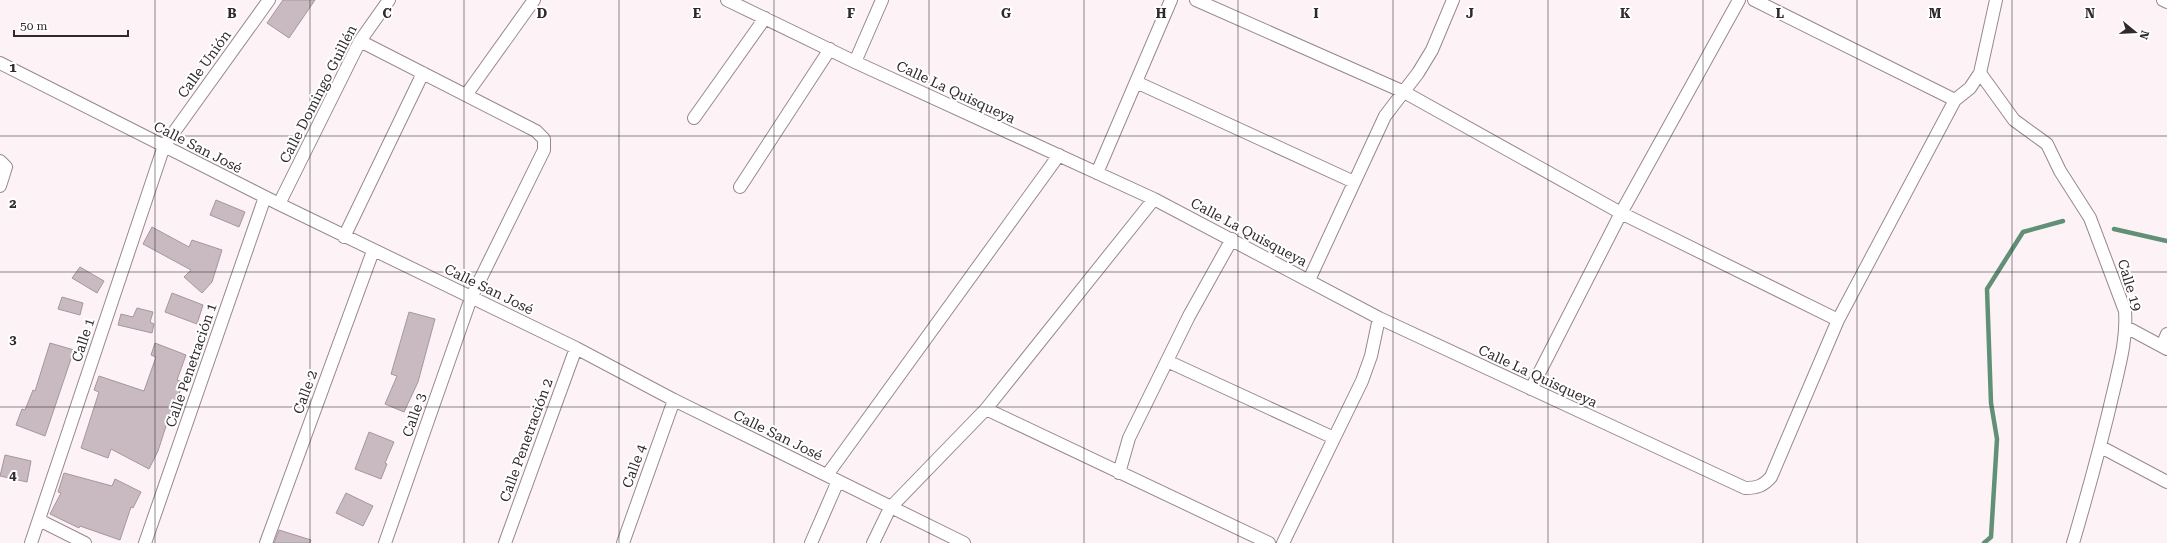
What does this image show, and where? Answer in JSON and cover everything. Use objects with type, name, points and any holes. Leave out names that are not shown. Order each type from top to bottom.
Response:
[{"type":"street","name":"Calle Unión","points":[[164,146],[269,0]]},
{"type":"street","name":"Calle Domingo Guillén","points":[[279,204],[360,41],[388,0]]},
{"type":"street","points":[[466,95],[534,0]]},
{"type":"street","name":"Calle La Quisqueya","points":[[727,0],[856,62],[1154,199],[1379,318],[1745,488],[1756,488],[1764,484],[1771,477],[1838,320]]},
{"type":"street","points":[[856,62],[882,0]]},
{"type":"street","points":[[1097,173],[1171,0]]},
{"type":"street","points":[[1196,0],[1404,92],[1621,213],[1838,320],[1955,100],[1970,88],[1980,73],[1996,0]]},
{"type":"street","points":[[1308,280],[1385,116],[1418,73],[1432,50],[1453,0]]},
{"type":"street","points":[[1531,389],[1621,213],[1739,0]]},
{"type":"street","points":[[1754,0],[1955,100]]},
{"type":"street","points":[[2163,0],[2167,2]]},
{"type":"street","points":[[694,118],[765,18]]},
{"type":"street","name":"Calle 3","points":[[360,41],[536,131],[544,139],[544,150],[471,298],[385,543]]},
{"type":"street","points":[[740,187],[830,49]]},
{"type":"street","name":"Calle San José","points":[[0,63],[344,237],[576,348],[674,400],[890,508],[964,543]]},
{"type":"street","points":[[344,237],[423,73]]},
{"type":"street","name":"Calle 19","points":[[1980,73],[2014,120],[2047,144],[2060,171],[2090,218],[2125,311],[2126,327],[2101,447],[2072,543]]},
{"type":"street","points":[[1136,82],[1354,182]]},
{"type":"street","name":"Calle 1","points":[[31,543],[164,146]]},
{"type":"street","points":[[826,475],[1059,155]]},
{"type":"street","points":[[0,186],[3,164]]},
{"type":"street","name":"Calle Penetración 1","points":[[145,543],[265,197]]},
{"type":"street","points":[[873,543],[890,508],[986,409],[1154,199]]},
{"type":"street","points":[[1119,473],[1130,438],[1189,316],[1232,239]]},
{"type":"street","name":"Calle 2","points":[[266,543],[373,251]]},
{"type":"street","points":[[1283,543],[1334,438],[1371,356],[1379,318]]},
{"type":"street","points":[[2126,327],[2165,347],[2167,334]]},
{"type":"street","name":"Calle Penetración 2","points":[[505,543],[576,348]]},
{"type":"street","points":[[1167,362],[1334,438]]},
{"type":"street","name":"Calle 4","points":[[623,543],[674,400]]},
{"type":"street","points":[[986,409],[1268,543]]},
{"type":"street","points":[[2101,447],[2167,482]]},
{"type":"street","points":[[811,543],[838,481]]},
{"type":"street","points":[[39,520],[85,543]]},
{"type":"building","points":[[283,0],[315,0],[289,38],[267,23]]},
{"type":"building","points":[[216,200],[245,212],[239,227],[210,215]]},
{"type":"building","points":[[152,227],[189,247],[192,240],[222,250],[212,282],[202,293],[184,277],[191,270],[143,244]]},
{"type":"building","points":[[80,267],[104,281],[97,293],[72,278]]},
{"type":"building","points":[[172,293],[203,305],[197,324],[165,312]]},
{"type":"building","points":[[62,297],[83,303],[80,315],[58,309]]},
{"type":"building","points":[[137,308],[153,312],[150,322],[154,324],[152,333],[118,325],[121,314],[133,317]]},
{"type":"building","points":[[409,312],[435,319],[418,382],[404,412],[385,404],[397,376],[391,374]]},
{"type":"building","points":[[50,343],[74,350],[45,436],[16,425],[22,409],[25,410],[33,390],[35,391]]},
{"type":"building","points":[[155,343],[186,355],[177,380],[183,382],[178,397],[176,397],[170,420],[168,420],[158,451],[149,469],[111,449],[108,458],[81,448],[99,392],[94,390],[99,376],[144,391],[156,357],[151,355]]},
{"type":"building","points":[[369,432],[394,442],[385,463],[387,464],[381,479],[355,469]]},
{"type":"building","points":[[5,455],[31,461],[27,482],[0,476]]},
{"type":"building","points":[[64,473],[112,486],[115,479],[141,492],[133,508],[131,507],[120,540],[80,526],[79,528],[50,514],[61,493],[58,492]]},
{"type":"building","points":[[346,493],[373,506],[363,526],[336,513]]},
{"type":"building","points":[[279,530],[311,540],[310,543],[274,543]]},
{"type":"waterway","points":[[1984,543],[1991,537],[1997,439],[1991,403],[1987,289],[2023,232],[2063,221]]},
{"type":"waterway","points":[[2114,229],[2167,241]]}]
